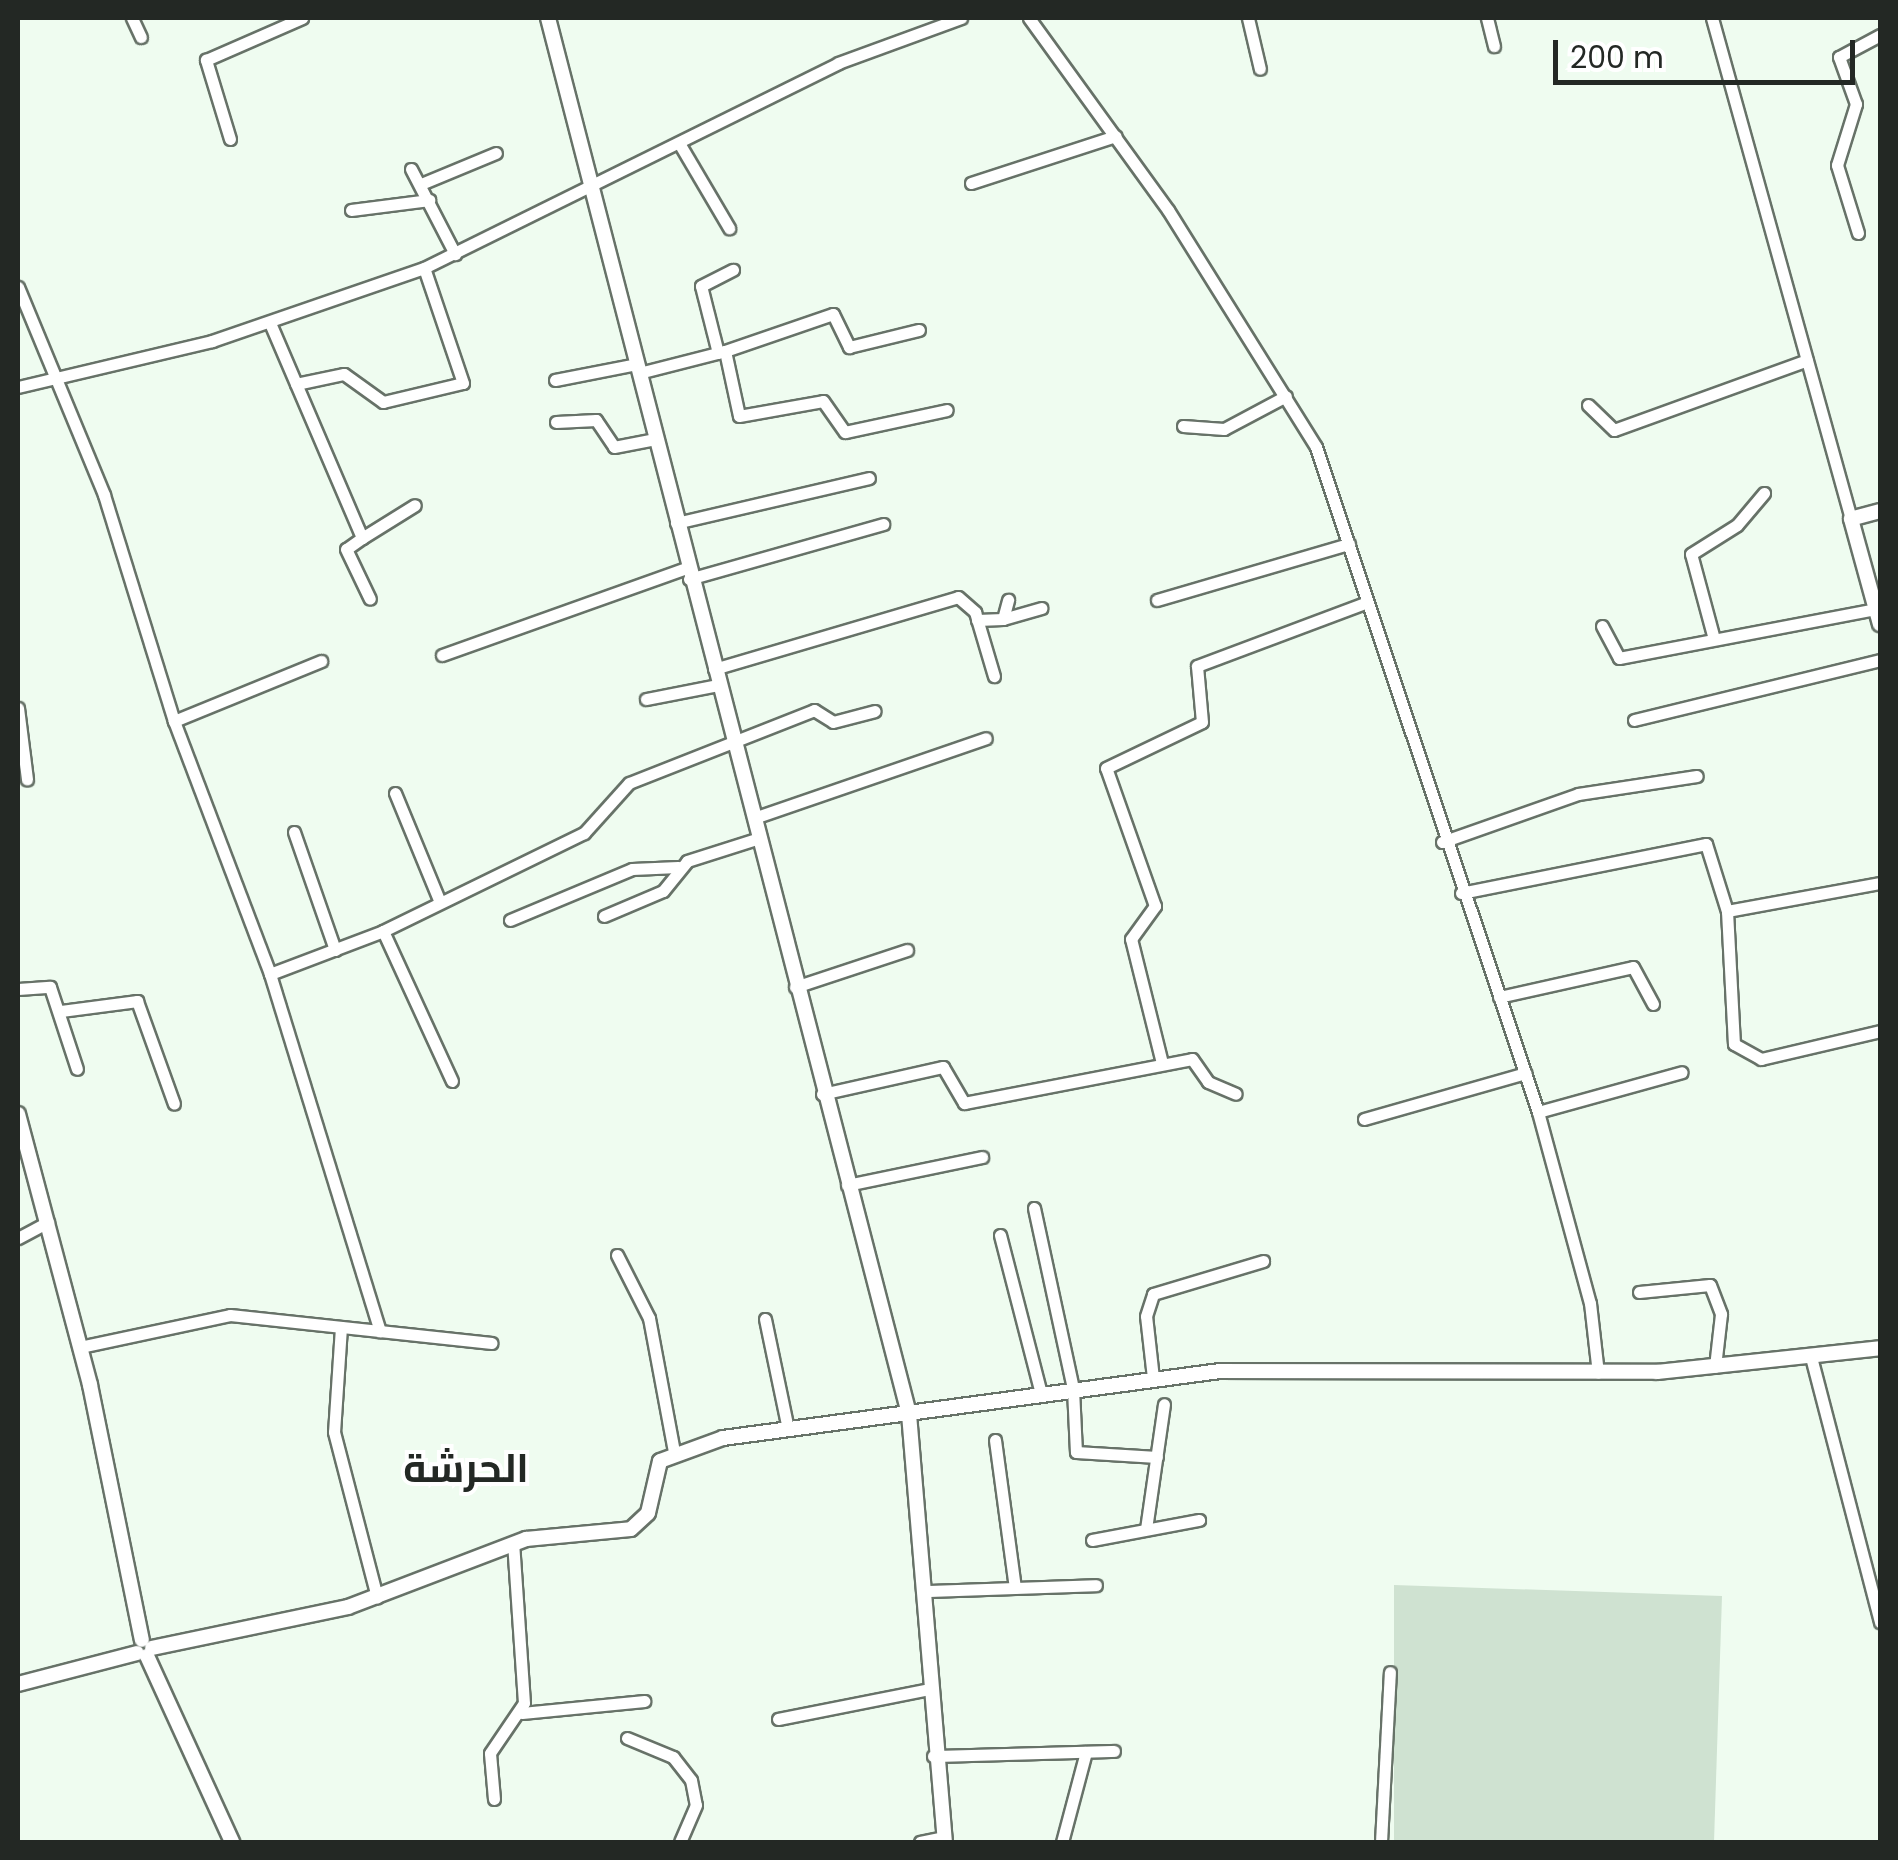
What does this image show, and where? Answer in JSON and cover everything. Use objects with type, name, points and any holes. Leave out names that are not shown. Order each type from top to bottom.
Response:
[{"type":"street","points":[[132,18],[140,37]]},
{"type":"street","points":[[230,138],[206,60],[302,18]]},
{"type":"street","points":[[548,18],[822,1094],[910,1414],[927,1591],[933,1756],[944,1840],[920,1842]]},
{"type":"street","points":[[18,388],[270,324],[424,268],[838,63],[961,18]]},
{"type":"street","points":[[1029,18],[1116,136],[1316,447],[1442,842],[1538,1112],[1590,1303],[1598,1373]]},
{"type":"street","points":[[1248,18],[1260,70]]},
{"type":"street","points":[[1487,18],[1494,46]]},
{"type":"street","points":[[1602,626],[1619,658],[1714,638],[1878,616],[1712,18]]},
{"type":"street","points":[[1858,233],[1837,165],[1856,104],[1839,57],[1880,35]]},
{"type":"street","points":[[972,183],[1116,136]]},
{"type":"street","points":[[679,143],[729,228]]},
{"type":"street","points":[[420,184],[496,153]]},
{"type":"street","points":[[411,169],[455,254]]},
{"type":"street","points":[[351,210],[429,200]]},
{"type":"street","points":[[296,384],[344,374],[382,402],[463,382],[424,268]]},
{"type":"street","points":[[733,270],[700,286],[734,407],[745,418],[823,401],[845,432],[948,410]]},
{"type":"street","points":[[18,287],[104,495],[174,721],[270,974],[380,1331]]},
{"type":"street","points":[[555,380],[721,352],[833,314],[849,347],[919,330]]},
{"type":"street","points":[[270,324],[362,538]]},
{"type":"street","points":[[1588,405],[1614,430],[1807,360]]},
{"type":"street","points":[[1184,426],[1224,429],[1286,396]]},
{"type":"street","points":[[556,422],[596,420],[614,447],[655,438]]},
{"type":"street","points":[[676,523],[869,478]]},
{"type":"street","points":[[1714,638],[1694,545],[1737,525],[1764,493]]},
{"type":"street","points":[[370,599],[346,549],[416,505]]},
{"type":"street","points":[[1851,519],[1880,510]]},
{"type":"street","points":[[442,655],[688,574],[883,524]]},
{"type":"street","points":[[1157,600],[1349,544]]},
{"type":"street","points":[[714,669],[952,598],[967,599],[978,620],[994,676]]},
{"type":"street","points":[[1004,620],[1008,600]]},
{"type":"street","points":[[1162,1064],[1131,939],[1156,906],[1106,768],[1202,722],[1197,666],[1367,602]]},
{"type":"street","points":[[978,620],[1004,620],[1041,608]]},
{"type":"street","points":[[1634,720],[1880,660]]},
{"type":"street","points":[[174,721],[322,661]]},
{"type":"street","points":[[646,699],[718,685]]},
{"type":"street","points":[[18,708],[27,779]]},
{"type":"street","points":[[270,974],[383,932],[590,829],[626,784],[736,747],[814,710],[834,722],[875,710]]},
{"type":"street","points":[[754,818],[986,738]]},
{"type":"street","points":[[1442,842],[1578,794],[1697,776]]},
{"type":"street","points":[[395,793],[440,902]]},
{"type":"street","points":[[294,832],[336,950]]},
{"type":"street","points":[[510,920],[632,869],[678,867],[758,838]]},
{"type":"street","points":[[1461,893],[1698,842],[1713,851],[1727,911],[1737,990],[1726,1029],[1748,1057],[1880,1031]]},
{"type":"street","points":[[604,916],[663,890],[678,867]]},
{"type":"street","points":[[1727,911],[1880,883]]},
{"type":"street","points":[[383,932],[452,1081]]},
{"type":"street","points":[[794,986],[907,950]]},
{"type":"street","points":[[1498,996],[1633,967],[1653,1004]]},
{"type":"street","points":[[18,989],[46,984],[61,1011],[77,1069]]},
{"type":"street","points":[[61,1011],[137,1001],[174,1104]]},
{"type":"street","points":[[822,1094],[942,1066],[964,1102],[1192,1059],[1208,1082],[1236,1094]]},
{"type":"street","points":[[1538,1112],[1682,1072]]},
{"type":"street","points":[[1364,1119],[1526,1073]]},
{"type":"street","points":[[18,1114],[80,1346],[144,1649],[232,1842]]},
{"type":"street","points":[[847,1186],[982,1157]]},
{"type":"street","points":[[1034,1208],[1073,1389],[1079,1456],[1157,1456]]},
{"type":"street","points":[[18,1238],[48,1222]]},
{"type":"street","points":[[1000,1235],[1041,1394]]},
{"type":"street","points":[[617,1255],[648,1318],[674,1450]]},
{"type":"street","points":[[1154,1378],[1146,1316],[1153,1294],[1263,1261]]},
{"type":"street","points":[[1639,1292],[1710,1285],[1722,1314],[1715,1367]]},
{"type":"street","points":[[80,1346],[230,1315],[492,1343]]},
{"type":"street","points":[[765,1319],[788,1428]]},
{"type":"street","points":[[340,1326],[334,1432],[377,1597]]},
{"type":"street","points":[[18,1684],[144,1649],[377,1597],[513,1543],[637,1526],[660,1461],[674,1450],[788,1428],[1154,1378],[1348,1367],[1598,1373],[1715,1367],[1880,1348]]},
{"type":"street","points":[[1811,1357],[1880,1622]]},
{"type":"street","points":[[1146,1530],[1164,1404]]},
{"type":"street","points":[[995,1440],[1015,1588]]},
{"type":"street","points":[[1092,1540],[1199,1520]]},
{"type":"street","points":[[494,1799],[490,1753],[522,1713],[513,1543]]},
{"type":"street","points":[[927,1591],[1096,1584]]},
{"type":"street","points":[[1382,1842],[1390,1672]]},
{"type":"street","points":[[778,1719],[930,1689]]},
{"type":"street","points":[[522,1713],[644,1701]]},
{"type":"street","points":[[627,1738],[674,1757],[691,1780],[696,1805],[680,1842]]},
{"type":"street","points":[[933,1756],[1114,1751]]},
{"type":"street","points":[[1062,1842],[1086,1752]]},
{"type":"green space","points":[[1394,1585],[1722,1596],[1714,1842],[1394,1842]]},
{"type":"district","name":"الحرشة","points":[[466,1468]]}]
